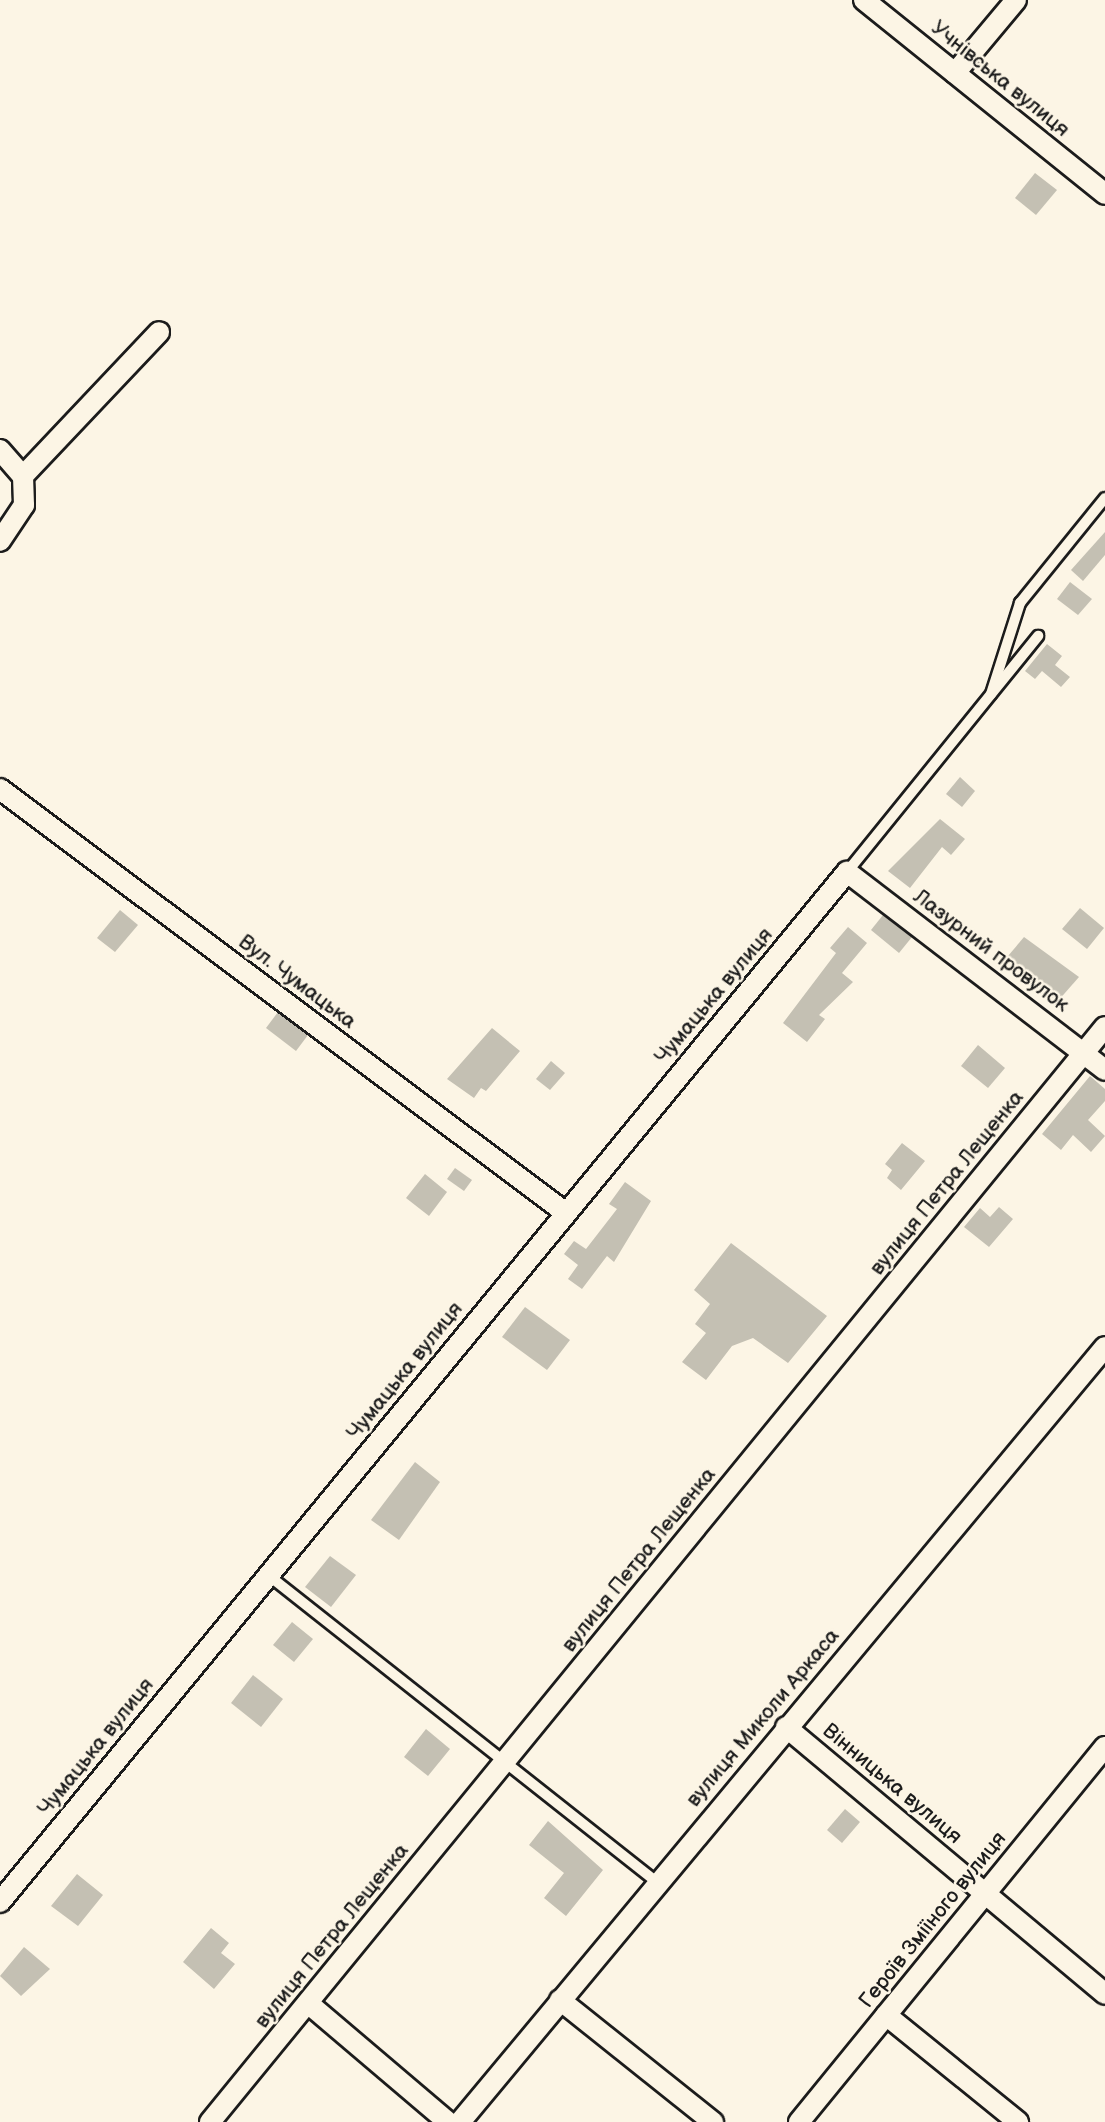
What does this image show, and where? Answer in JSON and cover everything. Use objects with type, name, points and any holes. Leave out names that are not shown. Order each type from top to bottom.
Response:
[{"type":"street","name":"Учнівська вулиця","points":[[864,0],[1105,194]]},
{"type":"street","points":[[955,74],[1016,0]]},
{"type":"street","points":[[23,476],[159,332]]},
{"type":"street","points":[[0,450],[23,476],[24,505],[0,541]]},
{"type":"street","name":"Вул. Чумацька","points":[[0,789],[566,1213]]},
{"type":"street","name":"Лазурний провулок","points":[[848,872],[1085,1052],[1105,1070]]},
{"type":"street","name":"Чумацька вулиця","points":[[0,1902],[848,872]]},
{"type":"street","name":"вулиця Петра Лещенка","points":[[210,2122],[1105,1027]]},
{"type":"street","name":"вулиця Миколи Аркаса","points":[[460,2122],[786,1727],[1105,1347]]},
{"type":"street","name":"Вінницька вулиця","points":[[786,1727],[1105,1994]]},
{"type":"street","name":"Героїв Зміїного вулиця","points":[[799,2122],[1105,1747]]},
{"type":"street","points":[[560,2000],[713,2122]]},
{"type":"street","points":[[308,2003],[448,2122]]},
{"type":"street","points":[[886,2015],[1018,2122]]},
{"type":"lane","points":[[990,698],[1020,603],[1105,498]]},
{"type":"lane","points":[[848,872],[1038,636]]},
{"type":"lane","points":[[268,1575],[504,1764],[658,1883]]},
{"type":"building","points":[[1035,173],[1057,190],[1036,215],[1015,198]]},
{"type":"building","points":[[1105,532],[1105,555],[1083,581],[1071,570]]},
{"type":"building","points":[[1070,582],[1092,599],[1078,615],[1057,599]]},
{"type":"building","points":[[1047,644],[1062,656],[1055,665],[1070,677],[1061,687],[1042,671],[1035,679],[1025,671]]},
{"type":"building","points":[[960,777],[975,791],[962,807],[946,794]]},
{"type":"building","points":[[940,819],[965,839],[951,855],[942,847],[910,888],[888,871]]},
{"type":"building","points":[[1080,908],[1104,928],[1087,949],[1062,929]]},
{"type":"building","points":[[120,910],[138,925],[115,952],[97,938]]},
{"type":"building","points":[[883,915],[912,937],[899,953],[871,930]]},
{"type":"building","points":[[848,927],[867,943],[842,973],[853,982],[819,1015],[825,1019],[807,1042],[783,1023],[836,953],[830,948]]},
{"type":"building","points":[[1024,937],[1079,977],[1057,1002],[1008,956]]},
{"type":"building","points":[[278,1012],[308,1035],[296,1051],[266,1028]]},
{"type":"building","points":[[492,1028],[520,1051],[486,1091],[481,1088],[474,1098],[447,1079]]},
{"type":"building","points":[[978,1045],[1005,1068],[988,1088],[961,1066]]},
{"type":"building","points":[[551,1061],[565,1073],[550,1090],[536,1079]]},
{"type":"building","points":[[1090,1076],[1105,1089],[1105,1101],[1088,1120],[1105,1136],[1091,1152],[1073,1135],[1061,1150],[1042,1134]]},
{"type":"building","points":[[902,1143],[925,1161],[901,1190],[887,1178],[892,1170],[885,1164]]},
{"type":"building","points":[[455,1168],[472,1180],[464,1191],[447,1179]]},
{"type":"building","points":[[425,1174],[447,1192],[429,1216],[406,1198]]},
{"type":"building","points":[[625,1182],[651,1201],[614,1262],[607,1256],[582,1289],[568,1279],[578,1265],[564,1254],[574,1241],[586,1249],[617,1209],[609,1204]]},
{"type":"building","points":[[999,1207],[1013,1219],[989,1247],[964,1227],[980,1208],[990,1217]]},
{"type":"building","points":[[731,1243],[827,1316],[788,1363],[753,1338],[732,1346],[706,1380],[682,1362],[706,1333],[695,1324],[710,1304],[694,1290]]},
{"type":"building","points":[[525,1307],[570,1340],[547,1370],[502,1337]]},
{"type":"building","points":[[415,1462],[440,1482],[399,1540],[371,1520]]},
{"type":"building","points":[[330,1556],[356,1575],[331,1607],[305,1587]]},
{"type":"building","points":[[292,1622],[313,1639],[294,1662],[273,1645]]},
{"type":"building","points":[[253,1675],[283,1699],[261,1727],[231,1703]]},
{"type":"building","points":[[426,1729],[450,1749],[428,1776],[404,1757]]},
{"type":"building","points":[[845,1809],[860,1822],[842,1843],[827,1830]]},
{"type":"building","points":[[548,1821],[603,1870],[566,1916],[544,1898],[564,1873],[529,1845]]},
{"type":"building","points":[[77,1874],[103,1895],[78,1926],[51,1906]]},
{"type":"building","points":[[211,1928],[229,1943],[221,1953],[235,1964],[214,1989],[183,1962]]},
{"type":"building","points":[[24,1947],[50,1969],[21,1996],[0,1976]]}]
